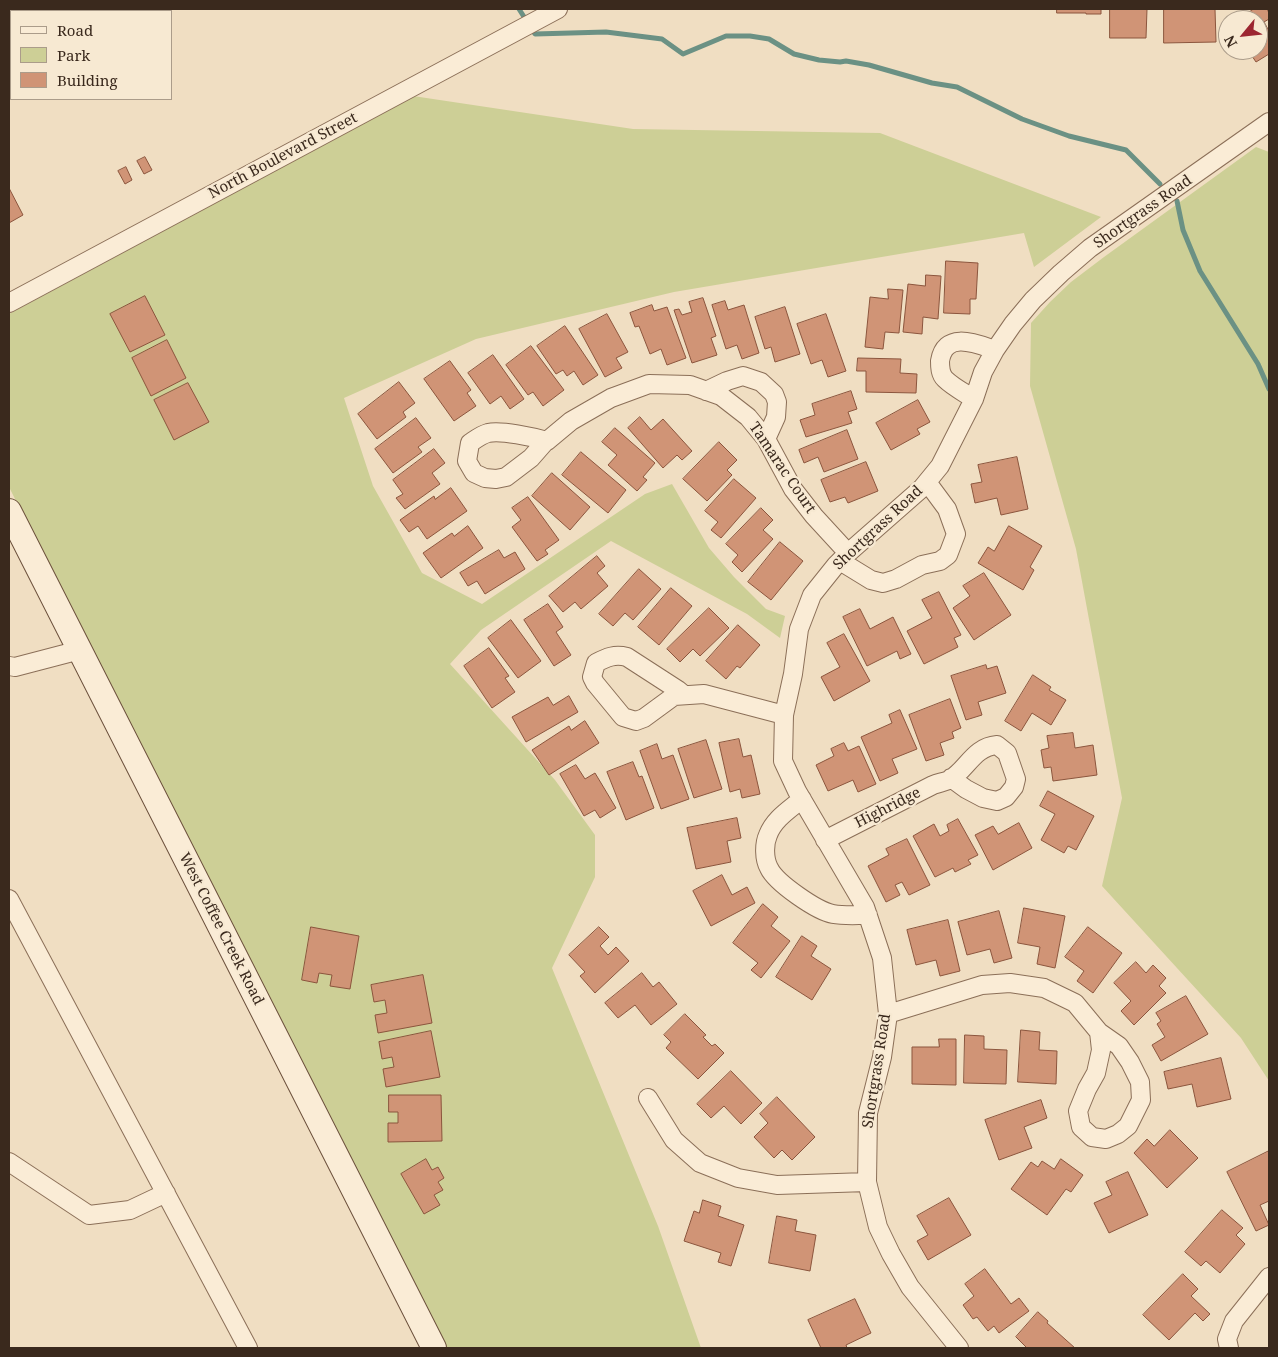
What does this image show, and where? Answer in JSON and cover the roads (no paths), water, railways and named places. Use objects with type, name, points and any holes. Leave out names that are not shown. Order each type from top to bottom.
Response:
[{"type":"street","name":"North Boulevard Street","points":[[9,303],[558,9]]},
{"type":"street","name":"Shortgrass Road","points":[[959,1348],[910,1287],[891,1254],[878,1227],[867,1182],[868,1113],[882,1057],[888,1014],[882,958],[865,906],[825,840],[783,761],[784,715],[793,674],[799,629],[812,595],[844,557],[922,488],[940,466],[974,399],[983,372],[995,350],[1033,300],[1090,248],[1269,122]]},
{"type":"street","points":[[974,399],[943,378],[940,370],[941,355],[952,343],[959,341],[967,341],[995,350]]},
{"type":"street","points":[[706,391],[743,376],[761,382],[774,394],[777,402],[776,417],[766,439]]},
{"type":"street","name":"Tamarac Court","points":[[547,441],[571,421],[611,398],[649,384],[690,385],[721,396],[748,417],[766,439],[793,490],[844,557],[870,580],[884,583],[896,580],[922,565],[940,561],[948,555],[956,534],[947,510],[927,482]]},
{"type":"street","name":"West Coffee Creek Road","points":[[9,511],[434,1348]]},
{"type":"street","points":[[9,666],[15,667],[80,650]]},
{"type":"street","points":[[684,695],[627,657],[620,655],[607,657],[596,663],[592,677],[624,718],[636,721],[644,718],[674,696],[704,694],[784,715]]},
{"type":"street","name":"Highridge","points":[[825,840],[933,785],[951,778]]},
{"type":"street","points":[[802,799],[777,819],[767,835],[765,852],[768,867],[775,878],[820,909],[833,914],[868,915]]},
{"type":"street","points":[[9,899],[248,1348]]},
{"type":"street","points":[[888,1014],[982,985],[1010,983],[1044,988],[1075,1003],[1099,1032],[1119,1046],[1140,1082],[1141,1100],[1128,1126],[1118,1134],[1106,1139],[1092,1137],[1081,1127],[1078,1111],[1096,1073],[1101,1050],[1099,1032]]},
{"type":"street","points":[[648,1098],[674,1140],[700,1163],[738,1178],[777,1185],[867,1182]]},
{"type":"street","points":[[9,1162],[89,1215],[130,1210],[166,1193]]},
{"type":"street","points":[[1229,1348],[1227,1338],[1234,1321],[1269,1276]]},
{"type":"waterway","points":[[519,9],[535,34],[606,32],[662,39],[683,54],[726,36],[750,36],[769,39],[794,54],[819,60],[846,61],[869,65],[932,83],[957,87],[1022,119],[1069,136],[1126,150],[1160,184]]},
{"type":"waterway","points":[[1177,201],[1183,230],[1200,271],[1258,364],[1269,389]]}]
